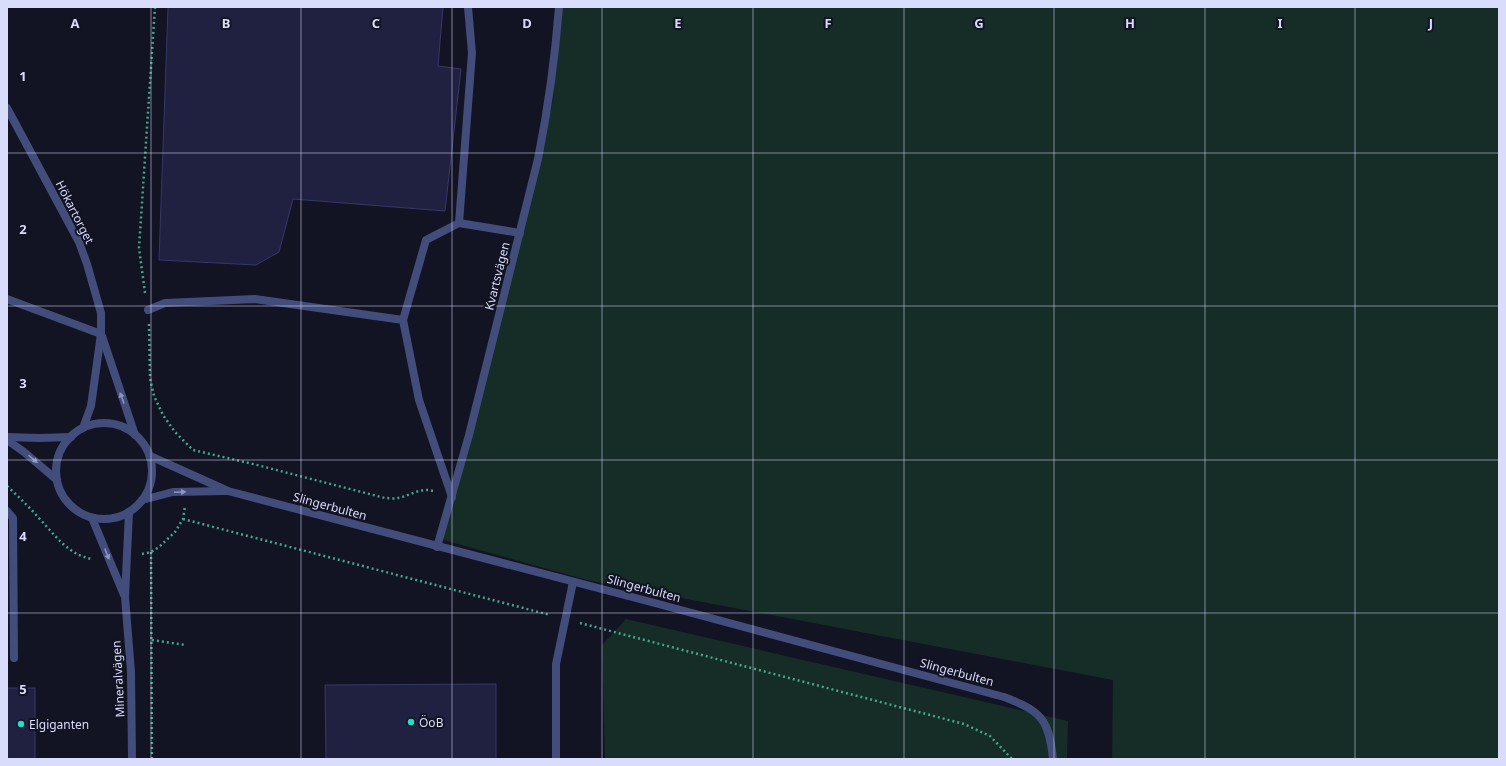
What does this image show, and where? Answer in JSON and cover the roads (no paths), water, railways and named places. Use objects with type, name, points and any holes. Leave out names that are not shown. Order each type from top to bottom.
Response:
[{"type":"street","points":[[459,223],[472,53],[468,7]]},
{"type":"street","name":"Kvartsvägen","points":[[437,547],[469,435],[538,159],[547,115],[555,57],[559,7]]},
{"type":"street","name":"Hökartorget","points":[[7,108],[79,242],[88,264],[98,299],[101,313],[101,334],[91,406],[83,428]]},
{"type":"street","points":[[452,497],[419,400],[403,320],[426,240],[459,223],[520,233]]},
{"type":"street","points":[[7,298],[101,334]]},
{"type":"street","points":[[148,310],[166,303],[255,299],[403,320]]},
{"type":"street","name":"Hökartorget","points":[[101,334],[135,435]]},
{"type":"street","points":[[96,424],[110,424],[123,427],[135,435],[146,447],[150,456],[152,474],[150,483],[142,500],[129,512],[115,518],[108,519],[92,518],[78,511],[66,501],[57,480],[56,470],[60,452],[71,437],[83,428],[96,424]]},
{"type":"street","points":[[7,437],[71,437]]},
{"type":"street","points":[[7,440],[24,452],[57,480]]},
{"type":"street","name":"Slingerbulten","points":[[150,456],[228,491],[1004,697],[1034,710],[1045,723],[1052,743],[1053,759]]},
{"type":"street","name":"Slingerbulten","points":[[142,500],[173,492],[228,491]]},
{"type":"street","points":[[7,512],[13,518],[14,658]]},
{"type":"street","name":"Mineralvägen","points":[[129,512],[125,597],[131,672],[132,759]]},
{"type":"street","name":"Mineralvägen","points":[[92,518],[125,597]]},
{"type":"street","points":[[556,759],[556,664],[564,619],[573,582]]},
{"type":"place","name":"ÖoB","points":[[411,722]]},
{"type":"place","name":"Elgiganten","points":[[21,724]]}]
